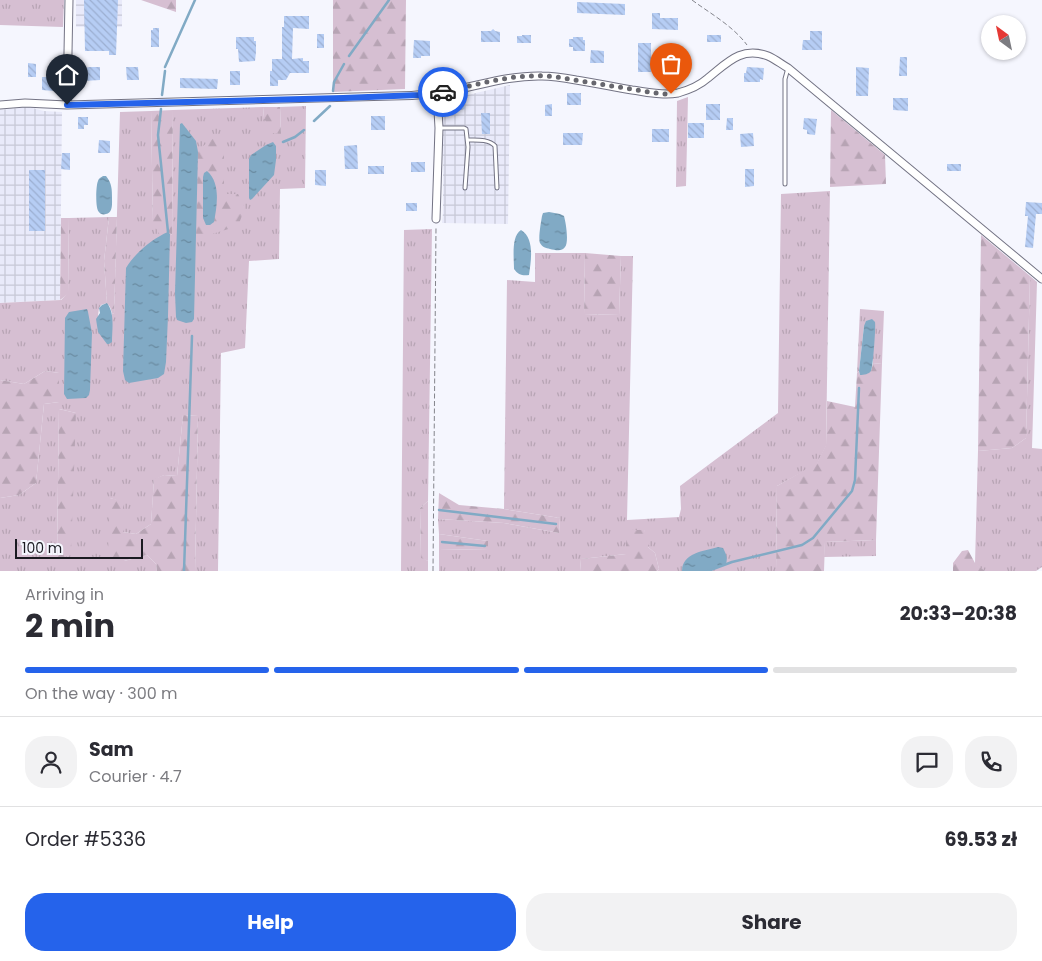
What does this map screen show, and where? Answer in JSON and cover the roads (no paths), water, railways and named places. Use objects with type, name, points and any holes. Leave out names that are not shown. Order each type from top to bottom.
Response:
[{"type":"street","points":[[67,105],[69,0]]},
{"type":"street","points":[[0,105],[25,103],[67,105],[392,96],[437,93],[511,77],[540,75],[671,94],[697,86],[731,60],[746,53],[760,54],[770,57],[788,68],[1042,278]]},
{"type":"street","points":[[436,219],[437,93]]},
{"type":"lane","points":[[786,184],[785,79],[788,68]]},
{"type":"lane","points":[[438,128],[466,129],[468,140],[465,188]]},
{"type":"lane","points":[[468,140],[485,141],[495,146],[497,188]]},
{"type":"water","points":[[182,123],[196,141],[198,152],[194,319],[192,322],[186,323],[177,320],[175,293],[180,124]]},
{"type":"water","points":[[273,142],[276,146],[274,175],[250,200],[249,159],[251,155]]},
{"type":"water","points":[[207,171],[214,182],[217,195],[214,222],[210,225],[206,225],[203,218],[203,177]]},
{"type":"water","points":[[103,176],[106,176],[109,181],[112,195],[111,210],[104,214],[98,210],[96,197],[98,181]]},
{"type":"water","points":[[549,212],[564,216],[567,241],[562,250],[547,248],[539,241],[543,213]]},
{"type":"water","points":[[521,230],[528,238],[530,244],[529,275],[521,275],[514,269],[514,242]]},
{"type":"water","points":[[168,232],[170,234],[168,316],[164,374],[158,378],[129,383],[125,380],[123,371],[126,268],[144,247]]},
{"type":"water","points":[[107,303],[110,307],[112,321],[112,342],[109,344],[98,332],[96,319],[100,313],[99,308]]},
{"type":"water","points":[[87,309],[92,333],[89,395],[86,398],[67,399],[64,394],[65,318],[69,312]]},
{"type":"water","points":[[872,319],[875,325],[872,368],[869,373],[860,375],[864,326],[866,321]]},
{"type":"water","points":[[718,547],[723,548],[725,552],[727,557],[726,564],[708,571],[682,571],[683,565],[690,557]]},
{"type":"waterway","points":[[165,67],[195,0]]},
{"type":"waterway","points":[[349,56],[389,0]]},
{"type":"waterway","points":[[333,91],[334,82],[344,64]]},
{"type":"waterway","points":[[162,95],[165,71]]},
{"type":"waterway","points":[[314,121],[330,106]]},
{"type":"waterway","points":[[161,109],[158,135],[168,232]]},
{"type":"waterway","points":[[283,142],[295,137],[304,130]]},
{"type":"waterway","points":[[184,571],[192,336]]},
{"type":"waterway","points":[[708,571],[732,562],[802,545],[813,538],[852,491],[855,480],[859,388]]},
{"type":"waterway","points":[[439,510],[556,524]]},
{"type":"waterway","points":[[442,542],[485,546]]}]
